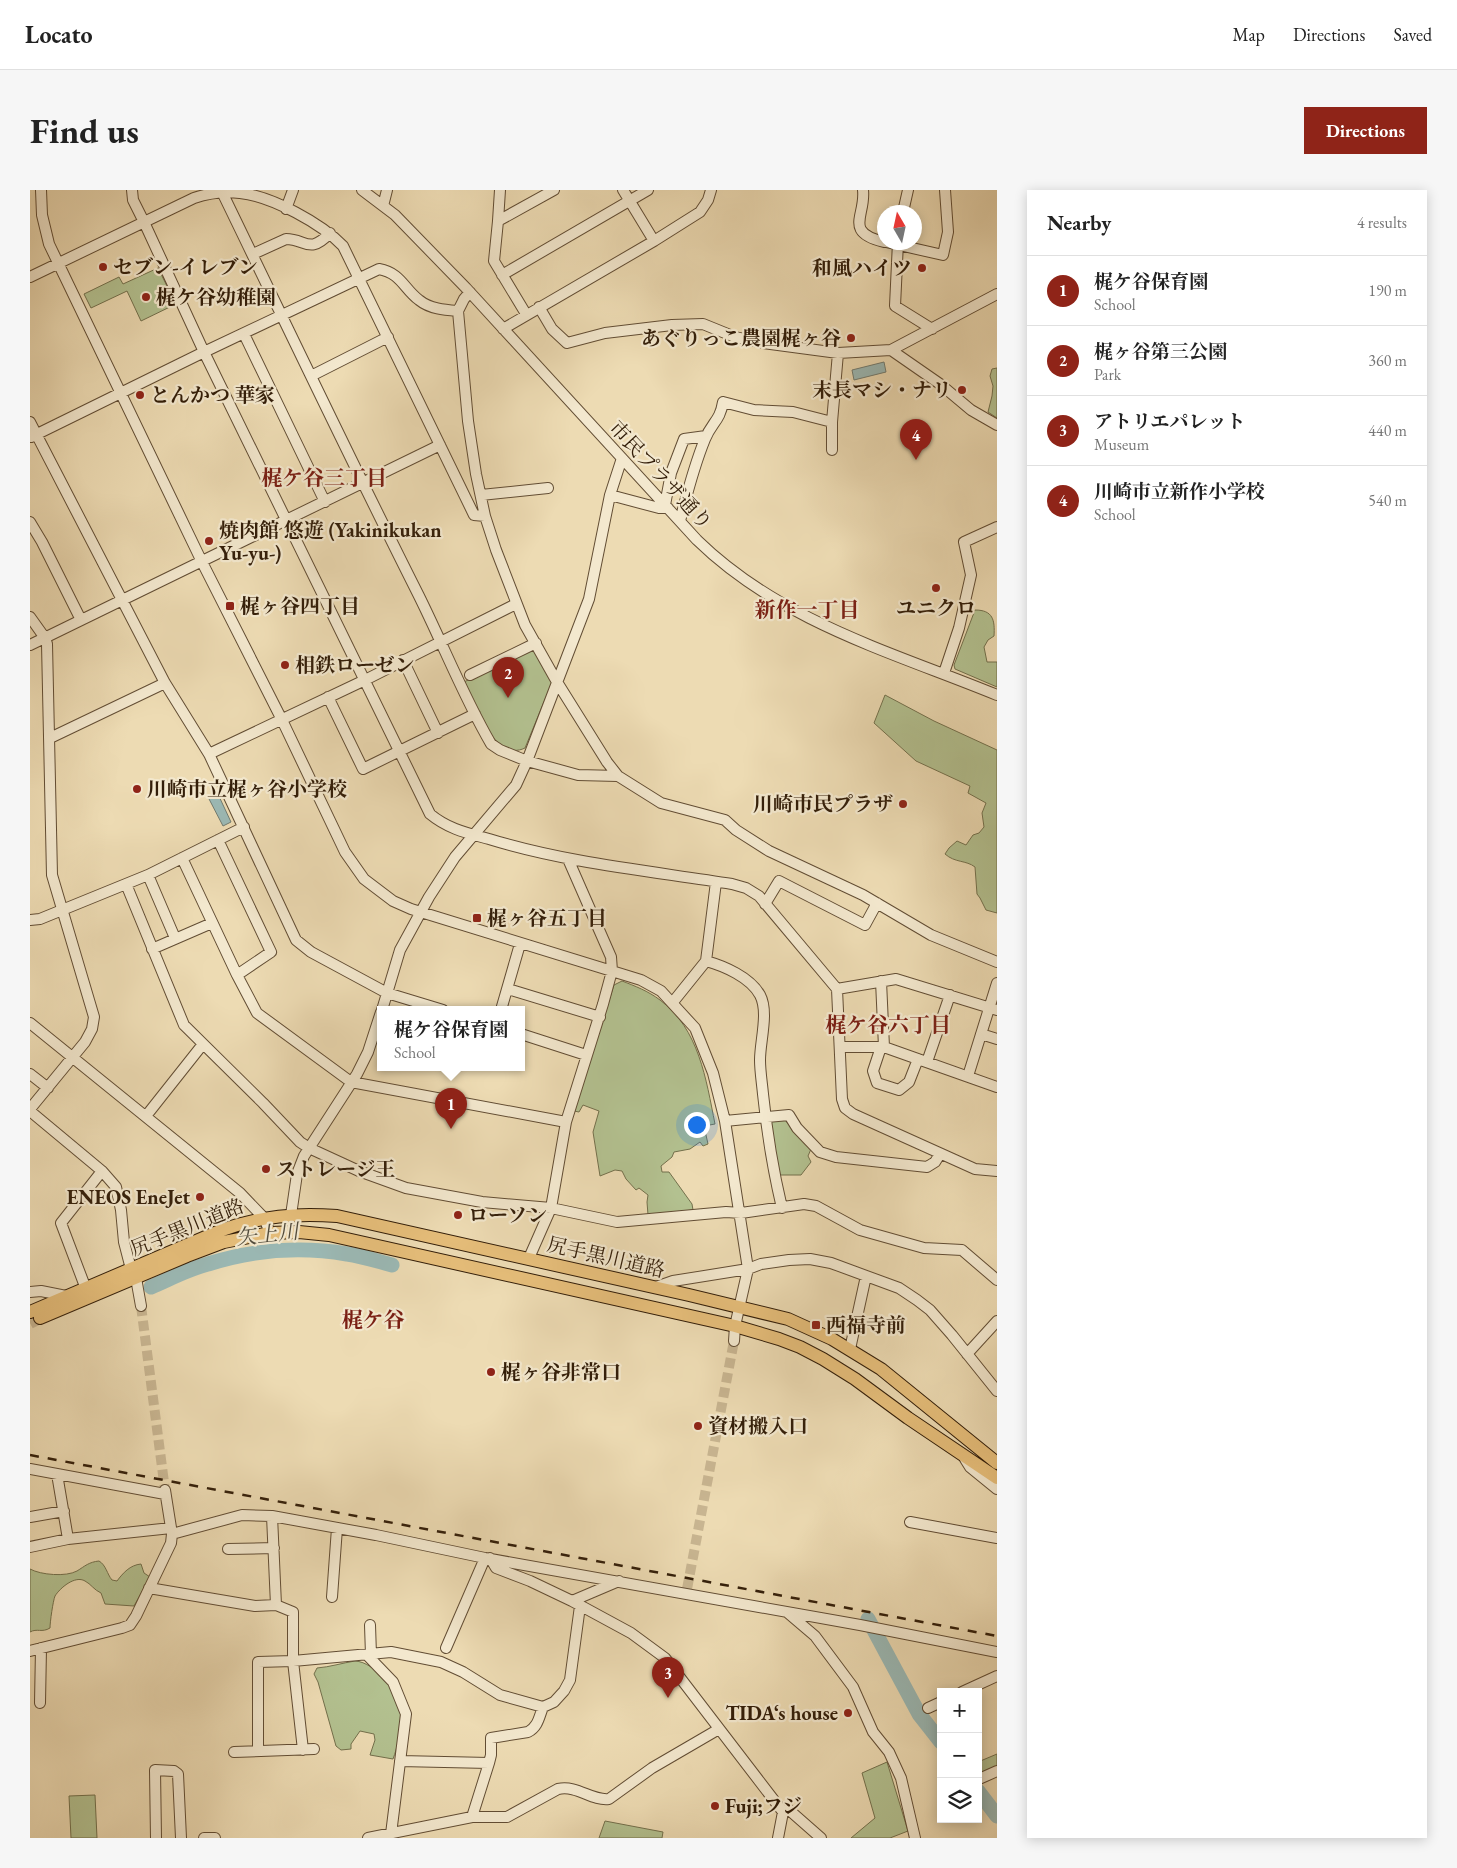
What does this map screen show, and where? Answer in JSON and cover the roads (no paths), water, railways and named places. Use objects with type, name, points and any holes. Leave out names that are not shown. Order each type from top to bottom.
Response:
[{"type":"main road","name":"尻手黒川道路","points":[[35,1315],[134,1274],[222,1230],[247,1221],[291,1215],[337,1216],[656,1287],[788,1319],[808,1327],[850,1349],[882,1369],[997,1463]]},
{"type":"main road","name":"尻手黒川道路","points":[[35,1315],[66,1296],[224,1242],[270,1233],[299,1232],[329,1235],[735,1326],[779,1339],[823,1359],[855,1379],[908,1418],[997,1478]]},
{"type":"street","points":[[41,190],[42,215],[49,244],[202,562],[282,720],[345,852],[364,879],[393,901],[421,913],[641,980],[661,991],[696,1028],[713,1073],[726,1122],[748,1270],[735,1326],[734,1341]]},
{"type":"street","points":[[132,190],[134,200],[204,352],[430,814],[443,825],[522,850],[716,882],[746,888],[759,896],[837,989],[842,1099],[845,1108],[853,1114],[977,1170],[997,1171]]},
{"type":"street","points":[[286,209],[293,190]]},
{"type":"street","name":"市民プラザ通り","points":[[362,190],[384,206],[470,292],[718,561],[763,593],[843,635],[997,694]]},
{"type":"street","points":[[384,206],[387,190]]},
{"type":"street","points":[[500,190],[494,261],[526,314]]},
{"type":"street","points":[[498,221],[554,190]]},
{"type":"street","points":[[623,190],[654,241]]},
{"type":"street","points":[[502,275],[648,190]]},
{"type":"street","points":[[503,329],[700,212],[708,200],[711,190]]},
{"type":"street","points":[[863,190],[864,200],[858,220],[861,229],[871,239],[877,240]]},
{"type":"street","points":[[905,205],[908,190]]},
{"type":"street","points":[[920,250],[942,256],[948,232],[944,190]]},
{"type":"street","points":[[30,278],[194,198],[222,192],[257,196],[316,224],[330,233],[343,246],[474,515],[485,516]]},
{"type":"street","points":[[222,192],[491,744],[500,750],[527,761],[578,775],[618,776]]},
{"type":"street","points":[[252,254],[286,239],[306,245],[313,244],[330,233]]},
{"type":"street","points":[[898,250],[895,306],[932,329]]},
{"type":"street","points":[[33,436],[379,269],[390,271],[419,300],[431,307],[458,311]]},
{"type":"street","points":[[470,292],[458,311],[468,421],[485,516],[525,625],[606,762],[618,776],[661,803],[725,820],[769,852],[877,903],[932,935],[997,962]]},
{"type":"street","points":[[539,307],[552,329],[566,343],[605,333],[672,325],[703,324],[735,337],[762,343],[838,353],[891,350],[997,294]]},
{"type":"street","points":[[244,334],[325,502]]},
{"type":"street","points":[[311,376],[388,337]]},
{"type":"street","points":[[891,350],[940,384],[970,410],[997,425]]},
{"type":"street","points":[[832,450],[832,422],[838,353]]},
{"type":"street","points":[[680,521],[691,474],[706,436],[721,415],[723,402],[754,410],[793,412],[832,422]]},
{"type":"street","points":[[30,422],[33,436],[165,683],[209,754],[296,940],[310,952],[387,993],[430,1006]]},
{"type":"street","points":[[610,495],[659,508],[666,506],[671,473],[684,439],[706,436]]},
{"type":"street","points":[[30,645],[440,445]]},
{"type":"street","points":[[383,1006],[400,950],[421,913],[454,857],[516,785],[527,761],[588,599],[610,495],[622,458]]},
{"type":"street","points":[[481,495],[548,488]]},
{"type":"street","points":[[30,522],[81,620]]},
{"type":"street","points":[[944,673],[959,628],[971,575],[964,542],[997,527]]},
{"type":"street","points":[[209,754],[365,680],[516,604]]},
{"type":"street","points":[[30,617],[45,638],[47,653],[52,874],[94,1017],[92,1029],[73,1057],[30,1110],[102,1170],[116,1187],[124,1242],[141,1306]]},
{"type":"street","points":[[470,675],[536,643]]},
{"type":"street","points":[[403,660],[438,733]]},
{"type":"street","points":[[50,738],[165,683]]},
{"type":"street","points":[[328,698],[363,769],[475,714]]},
{"type":"street","points":[[30,920],[40,919],[148,875],[244,827]]},
{"type":"street","points":[[218,840],[271,952],[237,975]]},
{"type":"street","points":[[182,858],[237,975],[258,1013],[351,1082],[566,1122]]},
{"type":"street","points":[[529,1258],[551,1208],[566,1122],[586,1055],[600,1017],[612,971],[611,957],[568,859]]},
{"type":"street","points":[[148,875],[175,938]]},
{"type":"street","points":[[765,904],[779,881],[865,925],[877,903]]},
{"type":"street","points":[[673,1002],[706,961],[716,882]]},
{"type":"street","points":[[126,884],[184,1025],[263,1102],[300,1142],[359,1171],[406,1188],[482,1202],[551,1208],[617,1222],[726,1212],[740,1213],[804,1204],[816,1206],[860,1230],[924,1248],[962,1250],[997,1280]]},
{"type":"street","points":[[152,948],[212,923]]},
{"type":"street","points":[[502,1006],[520,944]]},
{"type":"street","points":[[706,961],[745,978],[761,996],[764,1017],[760,1060],[765,1118],[770,1154],[782,1208]]},
{"type":"street","points":[[837,989],[896,980],[993,1008]]},
{"type":"street","points":[[881,981],[882,1047],[873,1071],[876,1083],[899,1090],[909,1082],[923,1060],[950,995]]},
{"type":"street","points":[[968,1076],[981,1034],[993,1008],[997,983]]},
{"type":"street","points":[[508,988],[600,1017]]},
{"type":"street","points":[[30,1022],[240,1193],[264,1218],[270,1233]]},
{"type":"street","points":[[291,1215],[297,1174],[309,1148],[368,1052],[377,1024]]},
{"type":"street","points":[[981,1034],[997,1039]]},
{"type":"street","points":[[525,1035],[586,1055]]},
{"type":"street","points":[[146,1116],[203,1044]]},
{"type":"street","points":[[840,1047],[882,1047],[997,1087]]},
{"type":"street","points":[[30,1074],[48,1088]]},
{"type":"street","points":[[726,1122],[788,1115],[797,1128],[820,1152],[836,1156],[927,1167],[935,1162],[940,1154]]},
{"type":"street","points":[[86,1289],[61,1223],[102,1170]]},
{"type":"street","points":[[656,1287],[673,1281],[748,1270],[761,1264],[810,1259],[831,1263],[899,1288],[930,1310],[997,1391]]},
{"type":"street","points":[[850,1349],[866,1276]]},
{"type":"street","points":[[30,1292],[66,1296]]},
{"type":"street","points":[[967,1354],[997,1321]]},
{"type":"street","points":[[962,1454],[970,1467],[997,1489]]},
{"type":"street","points":[[30,1469],[165,1492],[172,1531],[171,1543],[130,1625],[30,1651]]},
{"type":"street","points":[[58,1474],[68,1539]]},
{"type":"street","points":[[30,1517],[64,1511]]},
{"type":"street","points":[[30,1547],[68,1539],[172,1531],[216,1524],[242,1515],[272,1516],[488,1558],[687,1591],[787,1613],[997,1652]]},
{"type":"street","points":[[272,1516],[276,1605]]},
{"type":"street","points":[[910,1522],[994,1536]]},
{"type":"street","points":[[332,1597],[338,1528]]},
{"type":"street","points":[[228,1549],[274,1548]]},
{"type":"street","points":[[488,1558],[496,1568],[530,1581],[576,1603],[631,1633],[665,1658],[783,1812],[778,1838]]},
{"type":"street","points":[[446,1648],[488,1558]]},
{"type":"street","points":[[576,1603],[619,1581]]},
{"type":"street","points":[[149,1588],[255,1606],[276,1605],[293,1612],[294,1661],[303,1750]]},
{"type":"street","points":[[258,1751],[258,1662],[294,1661],[391,1652],[441,1662],[463,1672],[500,1695],[543,1707],[554,1702],[564,1691],[570,1680],[576,1603]]},
{"type":"street","points":[[787,1613],[815,1636],[853,1687],[873,1732],[889,1752],[901,1778],[915,1838]]},
{"type":"street","points":[[370,1625],[369,1655],[393,1682],[406,1714],[391,1834]]},
{"type":"street","points":[[40,1703],[41,1648]]},
{"type":"street","points":[[971,1688],[997,1676]]},
{"type":"street","points":[[928,1708],[937,1704]]},
{"type":"street","points":[[472,1817],[491,1755],[491,1738],[533,1730],[543,1707]]},
{"type":"street","points":[[368,1838],[472,1817],[507,1817],[558,1789],[574,1788],[603,1800],[609,1799],[656,1766],[719,1729]]},
{"type":"street","points":[[234,1752],[314,1749]]},
{"type":"street","points":[[400,1761],[489,1763]]},
{"type":"street","points":[[156,1838],[155,1770],[174,1771],[178,1774],[181,1838],[187,1838]]},
{"type":"street","points":[[981,1778],[997,1771]]},
{"type":"street","points":[[788,1809],[821,1838]]},
{"type":"street","points":[[204,1838],[214,1838]]},
{"type":"water","points":[[884,362],[886,372],[854,380],[852,370]]},
{"type":"water","points":[[217,792],[231,822],[223,826],[208,797]]},
{"type":"waterway","name":"矢上川","points":[[151,1287],[186,1271],[225,1259],[277,1251],[312,1250],[330,1252],[358,1256],[392,1265]]},
{"type":"waterway","name":"矢上川","points":[[868,1619],[919,1714],[937,1737]]},
{"type":"waterway","name":"矢上川","points":[[982,1796],[997,1816]]},
{"type":"tunnel","points":[[141,1306],[165,1490]]},
{"type":"tunnel","points":[[30,1323],[40,1318]]},
{"type":"tunnel","points":[[687,1589],[734,1341]]},
{"type":"railway","points":[[30,1455],[997,1636]]},
{"type":"place","name":"セブン-イレブン","points":[[103,267]]},
{"type":"place","name":"和風ハイツ","points":[[922,268]]},
{"type":"place","name":"梶ケ谷幼稚園","points":[[146,297]]},
{"type":"place","name":"あぐりっこ農園梶ヶ谷","points":[[851,338]]},
{"type":"place","name":"末長マシ・ナリ","points":[[962,390]]},
{"type":"place","name":"とんかつ 華家","points":[[140,395]]},
{"type":"place","name":"川崎市立新作小学校","points":[[916,460]]},
{"type":"place","name":"焼肉館 悠遊 (Yakinikukan Yu-yu-)","points":[[209,541]]},
{"type":"place","name":"ユニクロ","points":[[936,588]]},
{"type":"place","name":"梶ヶ谷四丁目","points":[[230,606]]},
{"type":"place","name":"相鉄ローゼン","points":[[285,665]]},
{"type":"place","name":"梶ヶ谷第三公園","points":[[508,698]]},
{"type":"place","name":"川崎市立梶ヶ谷小学校","points":[[137,789]]},
{"type":"place","name":"川崎市民プラザ","points":[[903,804]]},
{"type":"place","name":"梶ヶ谷五丁目","points":[[477,918]]},
{"type":"place","name":"梶ケ谷保育園","points":[[451,1129]]},
{"type":"place","name":"ストレージ王","points":[[266,1169]]},
{"type":"place","name":"ENEOS EneJet","points":[[200,1197]]},
{"type":"place","name":"ローソン","points":[[458,1215]]},
{"type":"place","name":"西福寺前","points":[[816,1325]]},
{"type":"place","name":"梶ヶ谷非常口","points":[[491,1372]]},
{"type":"place","name":"資材搬入口","points":[[698,1426]]},
{"type":"place","name":"アトリエパレット","points":[[668,1698]]},
{"type":"place","name":"TIDA‘s house","points":[[848,1713]]},
{"type":"place","name":"Fuji;フジ","points":[[715,1806]]},
{"type":"district","name":"梶ケ谷三丁目","points":[[324,477]]},
{"type":"district","name":"新作一丁目","points":[[807,609]]},
{"type":"district","name":"梶ケ谷六丁目","points":[[888,1024]]},
{"type":"district","name":"梶ケ谷","points":[[373,1319]]}]
